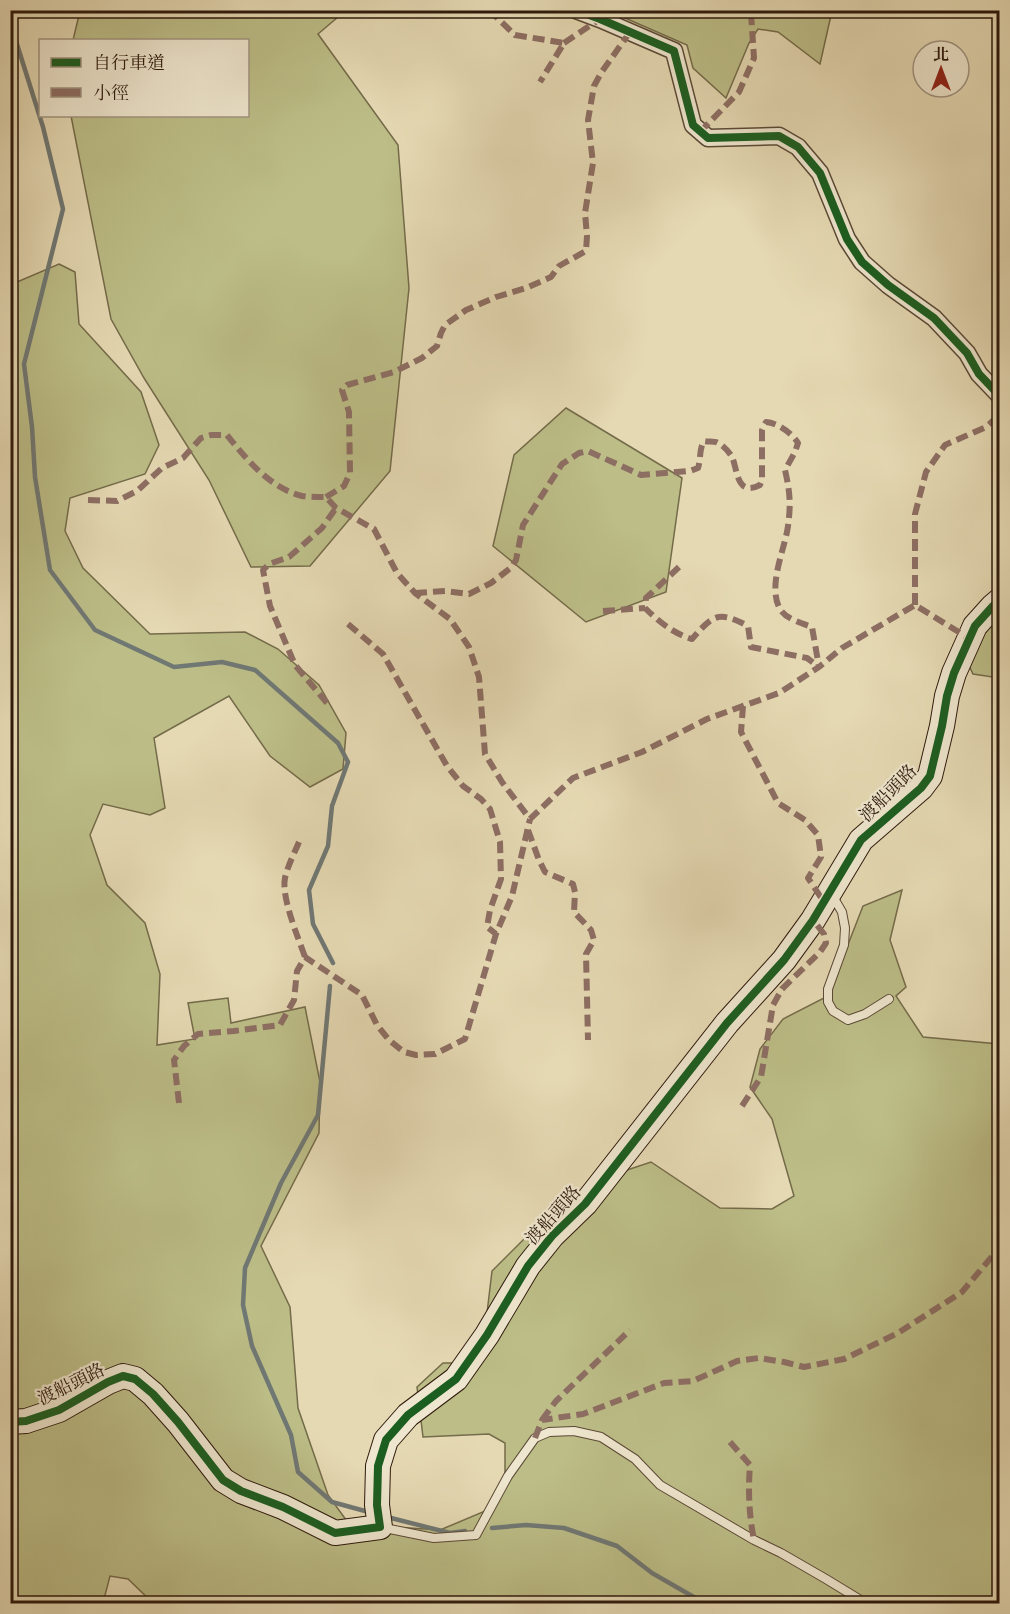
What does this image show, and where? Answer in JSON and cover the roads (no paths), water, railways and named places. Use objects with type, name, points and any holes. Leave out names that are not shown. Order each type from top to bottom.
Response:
[{"type":"street","points":[[576,10],[674,51],[693,125],[708,138],[779,136],[798,147],[820,173],[847,238],[862,262],[888,285],[934,318],[966,353],[979,374],[999,396]]},
{"type":"street","name":"渡船頭路","points":[[10,1422],[26,1420],[59,1410],[123,1376],[135,1379],[153,1394],[172,1415],[224,1480],[241,1491],[283,1507],[335,1533],[380,1527],[377,1505],[378,1466],[386,1440],[408,1415],[456,1379],[487,1335],[528,1266],[552,1236],[585,1204],[727,1023],[784,960],[813,920],[861,840],[921,788],[930,776],[954,673],[975,626],[999,600]]},
{"type":"lane","points":[[830,892],[842,912],[845,928],[844,945],[828,989],[828,1002],[833,1011],[848,1020],[865,1014],[889,999]]},
{"type":"lane","points":[[380,1527],[434,1538],[476,1535],[508,1476],[535,1438],[549,1432],[574,1431],[601,1437],[635,1460],[660,1485],[867,1604]]},
{"type":"waterway","points":[[10,22],[39,114]]},
{"type":"waterway","points":[[40,117],[63,209],[24,364],[32,427],[35,477],[50,570],[95,630],[174,667],[222,662],[255,670],[338,743],[348,762],[332,806],[328,846],[309,890],[313,924],[333,963]]},
{"type":"waterway","points":[[330,986],[318,1115],[281,1183],[245,1268],[243,1305],[252,1346],[291,1435],[298,1472],[332,1502],[365,1511]]},
{"type":"waterway","points":[[391,1518],[450,1533],[465,1531]]},
{"type":"waterway","points":[[492,1528],[526,1525],[564,1528],[617,1546],[652,1573],[706,1604]]}]
